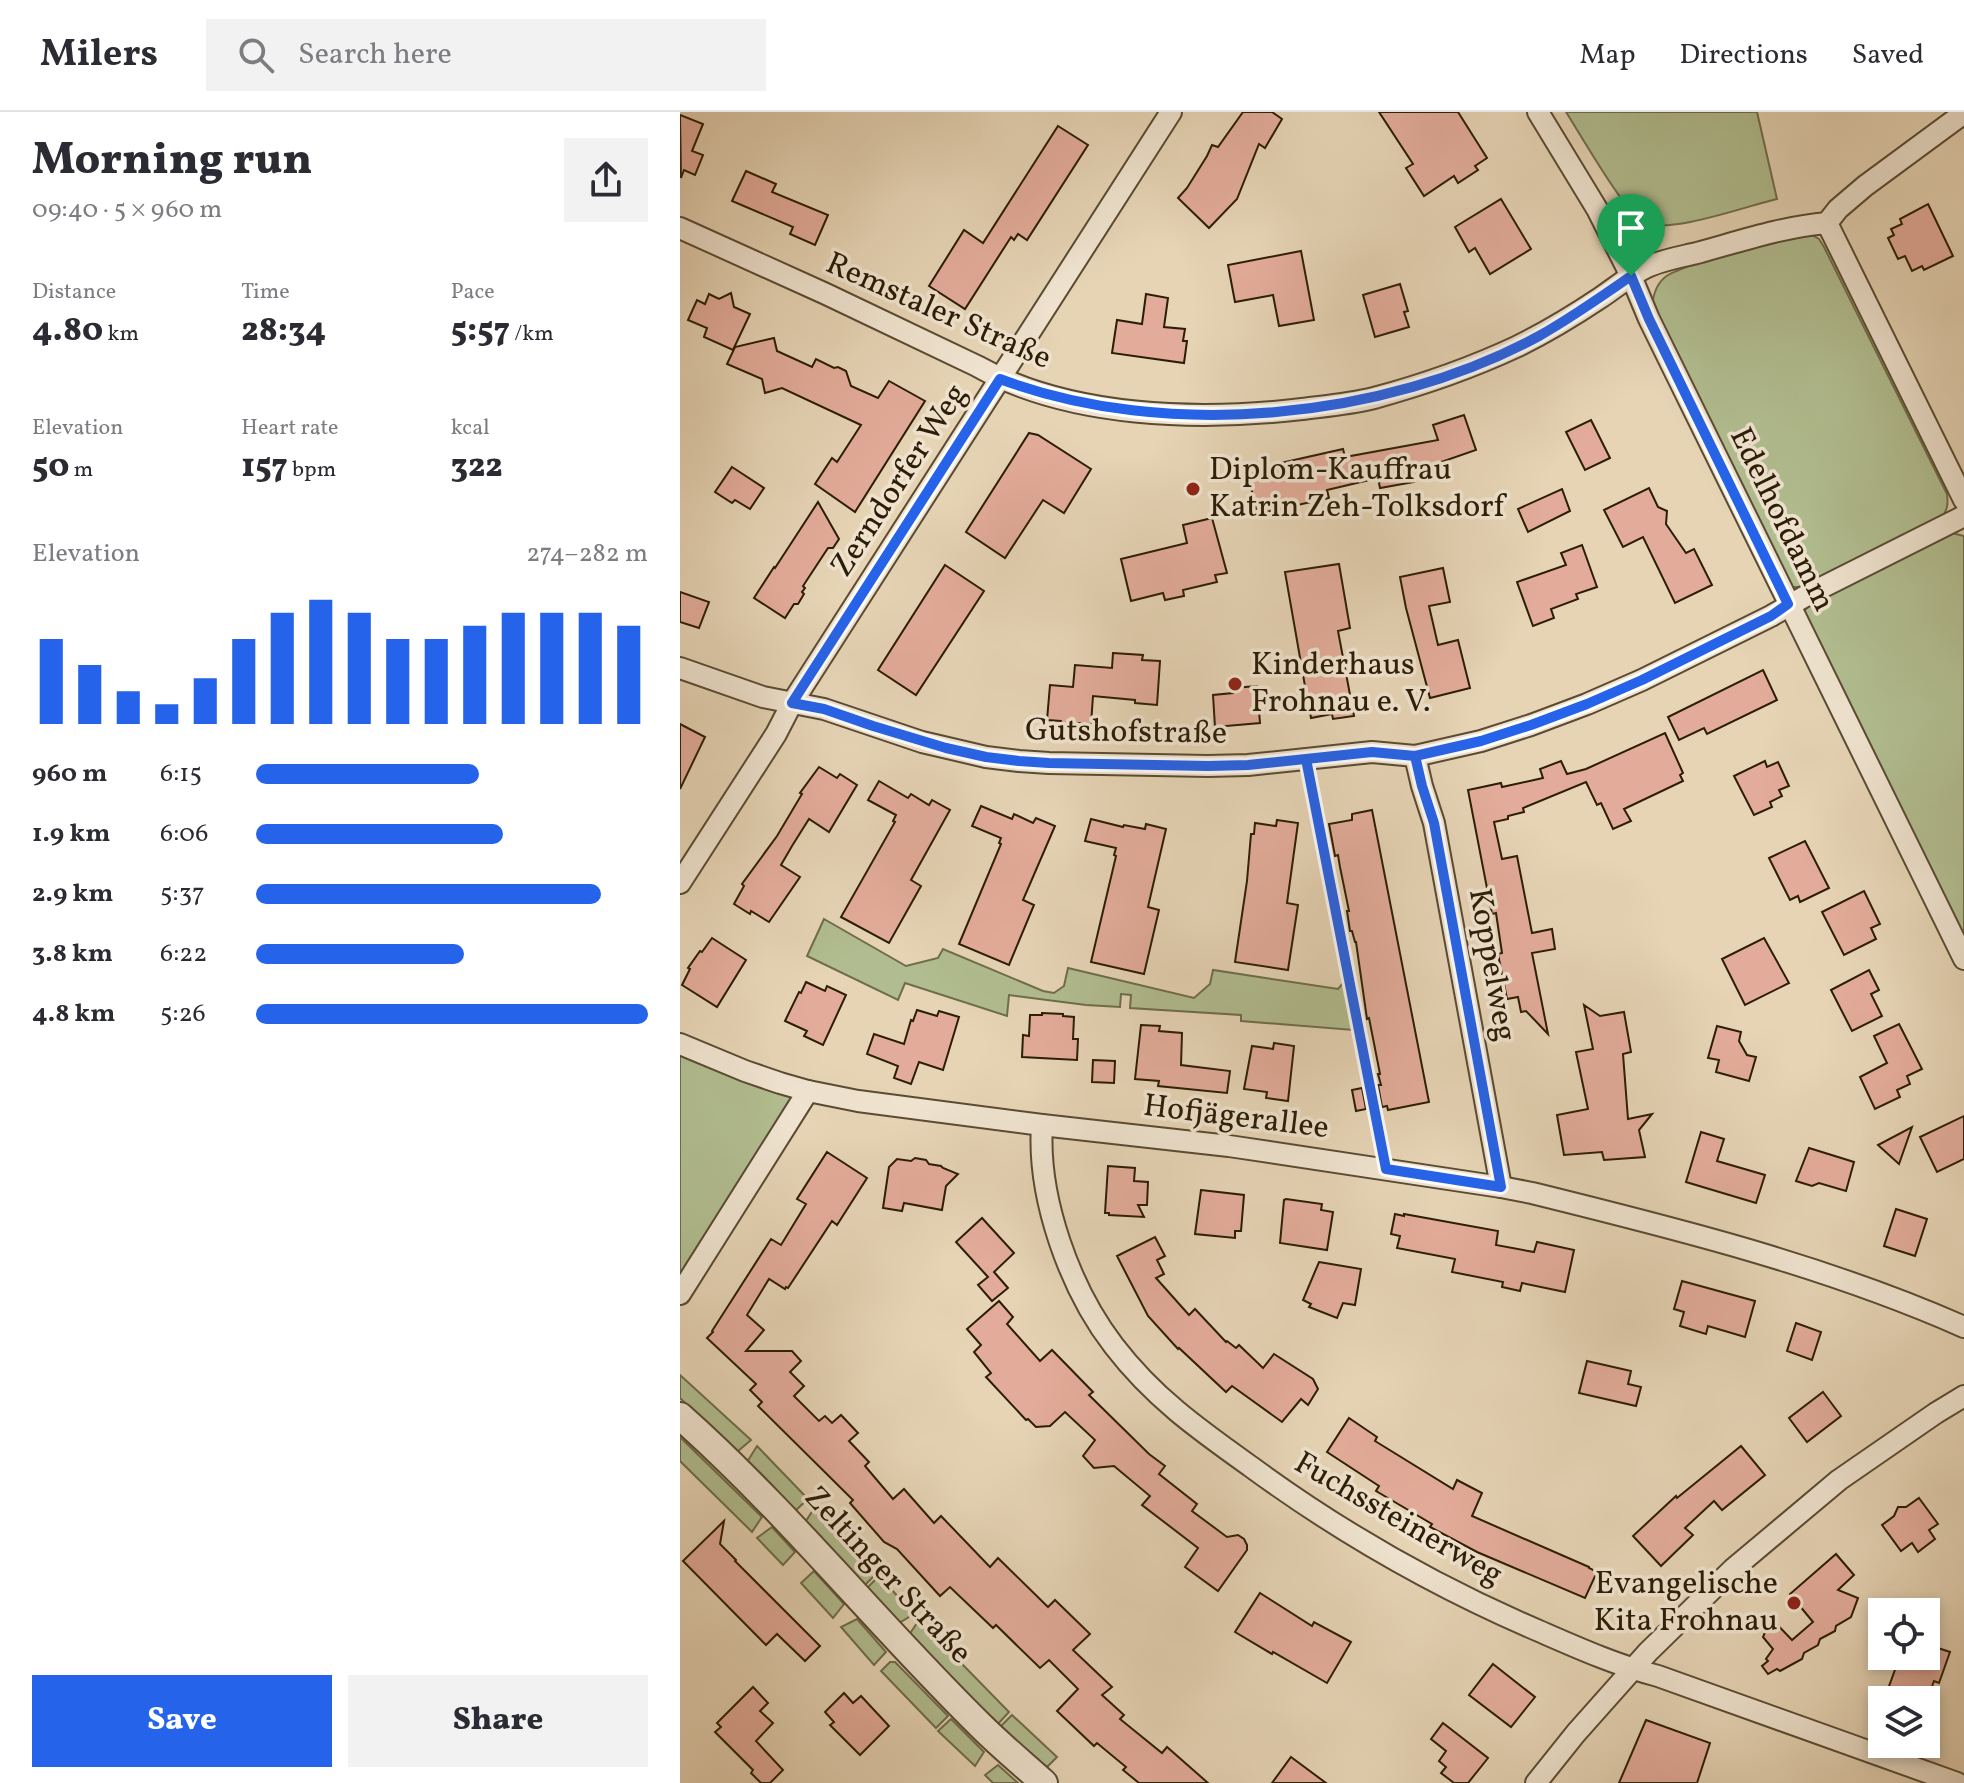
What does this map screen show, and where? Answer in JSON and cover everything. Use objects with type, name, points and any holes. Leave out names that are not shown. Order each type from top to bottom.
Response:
[{"type":"street","name":"Zerndorfer Weg","points":[[680,883],[1171,112]]},
{"type":"street","name":"Edelhofdamm","points":[[1538,112],[1597,209],[1631,276],[1649,319],[1964,959]]},
{"type":"street","points":[[1964,113],[1865,186],[1827,223],[1964,500]]},
{"type":"street","name":"Remstaler Straße","points":[[680,228],[1024,388],[1087,403],[1173,414],[1221,415],[1353,402],[1437,378],[1539,336],[1647,267],[1740,240],[1827,223]]},
{"type":"street","name":"Gutshofstraße","points":[[680,668],[763,697],[824,709],[946,748],[1019,761],[1208,766],[1248,765],[1372,752],[1415,756],[1481,741],[1587,704],[1771,616],[1788,604],[1964,516]]},
{"type":"street","name":"Koppelweg","points":[[1415,756],[1434,823],[1501,1187]]},
{"type":"street","name":"Hofjägerallee","points":[[680,1044],[745,1071],[808,1091],[858,1101],[1229,1146],[1501,1187],[1733,1245],[1888,1296],[1964,1327]]},
{"type":"street","points":[[680,1294],[808,1091]]},
{"type":"street","name":"Fuchssteinerweg","points":[[1042,1125],[1041,1144],[1047,1191],[1064,1253],[1095,1318],[1113,1345],[1159,1397],[1273,1483],[1377,1550],[1446,1588],[1518,1622],[1632,1669],[1957,1783]]},
{"type":"street","points":[[1536,1783],[1632,1669],[1733,1569],[1839,1480],[1964,1396]]},
{"type":"street","name":"Zeltinger Straße","points":[[680,1416],[793,1525],[981,1726],[1044,1783]]},
{"type":"lane","points":[[1306,759],[1386,1169]]},
{"type":"green space","points":[[1566,112],[1757,112],[1777,199],[1690,222],[1672,225],[1644,223],[1626,206]]},
{"type":"green space","points":[[1812,235],[1824,247],[1947,494],[1947,503],[1943,516],[1802,587],[1792,587],[1786,584],[1652,307],[1658,285],[1675,272],[1739,249]]},
{"type":"green space","points":[[1952,533],[1964,536],[1964,950],[1804,612],[1814,601]]},
{"type":"green space","points":[[824,919],[906,966],[938,958],[943,949],[1054,993],[1064,986],[1068,968],[1194,998],[1210,984],[1213,970],[1338,989],[1344,982],[1353,1030],[1241,1021],[1241,1015],[1130,1008],[1131,995],[1121,994],[1120,1007],[1009,995],[1007,1016],[905,983],[898,1000],[807,956]]},
{"type":"green space","points":[[680,1055],[744,1081],[795,1095],[680,1274]]},
{"type":"green space","points":[[680,1375],[751,1440],[737,1452],[680,1398]]},
{"type":"green space","points":[[680,1437],[762,1517],[752,1532],[680,1461]]},
{"type":"green space","points":[[757,1446],[808,1499],[796,1510],[747,1462]]},
{"type":"green space","points":[[815,1507],[877,1573],[865,1585],[806,1521]]},
{"type":"green space","points":[[772,1527],[795,1552],[783,1565],[757,1538]]},
{"type":"green space","points":[[814,1571],[844,1604],[833,1618],[801,1583]]},
{"type":"green space","points":[[879,1576],[914,1614],[899,1623],[867,1588]]},
{"type":"green space","points":[[857,1619],[886,1652],[874,1665],[841,1627]]},
{"type":"green space","points":[[919,1620],[1009,1712],[997,1725],[909,1635]]},
{"type":"green space","points":[[890,1662],[895,1662],[948,1716],[936,1728],[881,1671]]},
{"type":"green space","points":[[1012,1715],[1057,1757],[1045,1769],[1000,1727]]},
{"type":"green space","points":[[951,1719],[984,1752],[975,1766],[938,1731]]},
{"type":"green space","points":[[998,1765],[1018,1783],[993,1783],[985,1775]]},
{"type":"building","points":[[1243,112],[1272,112],[1282,119],[1265,148],[1259,144],[1237,199],[1209,228],[1178,198],[1212,145],[1218,147]]},
{"type":"building","points":[[1379,112],[1458,112],[1487,158],[1475,166],[1478,170],[1458,183],[1454,176],[1424,196],[1406,168],[1413,164]]},
{"type":"building","points":[[680,115],[703,124],[692,151],[703,155],[695,175],[684,170],[681,178]]},
{"type":"building","points":[[1058,126],[1088,145],[1027,240],[1018,234],[1014,240],[1011,237],[965,309],[929,286],[964,230],[983,243]]},
{"type":"building","points":[[746,171],[776,184],[772,192],[828,215],[815,245],[790,234],[793,227],[732,201]]},
{"type":"building","points":[[1501,199],[1531,249],[1490,274],[1475,248],[1469,252],[1455,227]]},
{"type":"building","points":[[1928,204],[1953,256],[1924,270],[1922,266],[1912,271],[1905,256],[1898,259],[1888,238],[1894,235],[1891,229],[1902,224],[1900,219]]},
{"type":"building","points":[[1301,251],[1314,320],[1279,326],[1273,295],[1235,302],[1228,265]]},
{"type":"building","points":[[1400,284],[1409,327],[1375,337],[1363,295]]},
{"type":"building","points":[[731,293],[734,307],[750,314],[733,350],[704,337],[707,328],[688,320],[697,300],[705,304],[709,294],[719,299]]},
{"type":"building","points":[[1146,294],[1168,298],[1164,327],[1185,329],[1184,363],[1112,353],[1117,320],[1142,324]]},
{"type":"building","points":[[774,338],[777,351],[812,367],[816,359],[838,367],[846,371],[851,386],[878,398],[889,381],[925,401],[855,512],[815,484],[832,458],[837,462],[861,425],[782,388],[765,393],[762,379],[727,364],[735,347]]},
{"type":"building","points":[[1464,415],[1476,450],[1412,470],[1414,482],[1380,488],[1378,478],[1327,490],[1329,498],[1257,514],[1248,474],[1273,468],[1272,465],[1343,449],[1345,457],[1438,440],[1433,425]]},
{"type":"building","points":[[1591,420],[1610,458],[1585,470],[1566,432]]},
{"type":"building","points":[[1029,433],[1038,435],[1091,469],[1064,513],[1043,500],[1005,558],[966,532]]},
{"type":"building","points":[[732,467],[764,488],[750,509],[735,500],[732,503],[715,492]]},
{"type":"building","points":[[1649,488],[1658,507],[1667,511],[1666,524],[1686,553],[1694,549],[1712,585],[1675,603],[1643,537],[1623,547],[1604,510]]},
{"type":"building","points":[[1562,489],[1570,511],[1528,532],[1518,509]]},
{"type":"building","points":[[818,502],[839,539],[833,548],[828,548],[803,586],[804,594],[798,604],[794,604],[785,618],[754,598]]},
{"type":"building","points":[[1212,518],[1227,573],[1215,575],[1217,582],[1183,590],[1184,596],[1165,600],[1163,593],[1131,601],[1121,559],[1187,543],[1183,525]]},
{"type":"building","points":[[1582,545],[1597,587],[1576,594],[1578,599],[1551,609],[1554,618],[1533,626],[1517,582],[1566,565],[1561,553]]},
{"type":"building","points":[[1339,564],[1350,628],[1338,631],[1354,716],[1333,719],[1332,714],[1311,718],[1285,572]]},
{"type":"building","points":[[945,565],[984,591],[916,695],[878,670]]},
{"type":"building","points":[[1443,568],[1450,602],[1429,606],[1438,645],[1458,640],[1470,688],[1430,698],[1400,577]]},
{"type":"building","points":[[680,592],[709,602],[699,628],[680,622]]},
{"type":"building","points":[[1113,653],[1143,655],[1142,660],[1160,661],[1157,705],[1093,696],[1091,724],[1065,726],[1061,721],[1047,720],[1050,685],[1073,687],[1075,665],[1112,668]]},
{"type":"building","points":[[1763,670],[1777,700],[1707,734],[1704,728],[1679,740],[1668,717]]},
{"type":"building","points":[[1257,686],[1260,723],[1215,727],[1213,695],[1233,693],[1233,688]]},
{"type":"building","points":[[680,724],[705,737],[680,789]]},
{"type":"building","points":[[1665,733],[1683,773],[1680,775],[1683,781],[1624,809],[1631,821],[1613,829],[1601,803],[1597,805],[1586,782],[1523,808],[1524,812],[1508,816],[1508,819],[1494,822],[1502,859],[1517,856],[1532,933],[1552,929],[1555,949],[1532,953],[1548,1034],[1526,1011],[1521,1012],[1518,997],[1507,999],[1498,954],[1502,953],[1496,913],[1492,914],[1468,790],[1501,783],[1502,787],[1543,778],[1540,769],[1561,761],[1567,774],[1586,769]]},
{"type":"building","points":[[1765,761],[1767,767],[1778,762],[1789,786],[1779,790],[1782,796],[1770,802],[1772,807],[1754,815],[1734,776]]},
{"type":"building","points":[[819,767],[837,778],[840,774],[857,785],[829,832],[809,819],[781,865],[800,877],[769,922],[734,904],[744,886],[742,884],[777,836],[800,793]]},
{"type":"building","points":[[879,781],[908,798],[911,794],[929,805],[932,800],[950,810],[911,880],[921,886],[889,943],[841,917],[895,822],[896,815],[868,800]]},
{"type":"building","points":[[981,806],[1012,819],[1014,814],[1033,823],[1036,818],[1055,826],[1023,900],[1034,905],[1009,965],[959,944],[1001,844],[1001,838],[972,826]]},
{"type":"building","points":[[1372,810],[1429,1102],[1388,1110],[1387,1106],[1382,1107],[1378,1085],[1381,1085],[1380,1074],[1367,1019],[1356,942],[1350,931],[1349,911],[1329,824],[1352,820],[1352,814]]},
{"type":"building","points":[[1091,819],[1123,827],[1145,829],[1146,824],[1166,829],[1148,907],[1159,910],[1144,974],[1091,962],[1116,848],[1085,841]]},
{"type":"building","points":[[1277,820],[1298,823],[1287,903],[1298,905],[1288,970],[1235,962],[1251,834],[1254,834],[1255,823],[1276,826]]},
{"type":"building","points":[[1805,841],[1829,888],[1800,902],[1798,896],[1790,900],[1769,858]]},
{"type":"building","points":[[1864,891],[1880,924],[1871,928],[1876,939],[1844,955],[1822,912]]},
{"type":"building","points":[[712,938],[746,960],[717,1007],[682,985],[688,968]]},
{"type":"building","points":[[1764,938],[1789,983],[1745,1005],[1722,959]]},
{"type":"building","points":[[1869,970],[1879,990],[1871,994],[1882,1016],[1852,1031],[1831,990]]},
{"type":"building","points":[[806,982],[825,991],[827,986],[846,995],[823,1045],[804,1036],[807,1031],[785,1021]]},
{"type":"building","points":[[1584,1005],[1600,1016],[1624,1012],[1631,1052],[1623,1054],[1628,1119],[1652,1114],[1639,1130],[1645,1157],[1604,1160],[1602,1152],[1564,1155],[1557,1115],[1588,1109],[1576,1052],[1593,1049]]},
{"type":"building","points":[[917,1010],[937,1016],[939,1011],[959,1017],[943,1070],[919,1062],[911,1084],[894,1078],[898,1066],[867,1054],[874,1034],[904,1044]]},
{"type":"building","points":[[1042,1013],[1074,1017],[1073,1039],[1078,1039],[1077,1060],[1022,1057],[1023,1035],[1029,1036],[1030,1015]]},
{"type":"building","points":[[1899,1024],[1922,1069],[1907,1076],[1910,1084],[1897,1090],[1900,1097],[1875,1109],[1860,1077],[1887,1063],[1874,1036]]},
{"type":"building","points":[[1141,1025],[1160,1026],[1159,1031],[1182,1033],[1181,1065],[1230,1071],[1227,1093],[1158,1086],[1159,1081],[1135,1079]]},
{"type":"building","points":[[1717,1026],[1741,1032],[1739,1041],[1747,1055],[1756,1057],[1749,1081],[1716,1072],[1719,1060],[1708,1058]]},
{"type":"building","points":[[1274,1043],[1294,1046],[1288,1101],[1266,1098],[1267,1092],[1244,1089],[1252,1046],[1273,1049]]},
{"type":"building","points":[[1093,1060],[1115,1061],[1114,1083],[1092,1082]]},
{"type":"building","points":[[1362,1088],[1366,1109],[1356,1111],[1352,1090]]},
{"type":"building","points":[[1964,1116],[1964,1159],[1937,1172],[1920,1137]]},
{"type":"building","points":[[1912,1127],[1899,1164],[1878,1145]]},
{"type":"building","points":[[1701,1132],[1724,1139],[1717,1161],[1765,1175],[1756,1203],[1686,1182]]},
{"type":"building","points":[[1809,1148],[1854,1162],[1846,1191],[1819,1183],[1812,1186],[1796,1181]]},
{"type":"building","points":[[827,1152],[867,1178],[837,1225],[832,1221],[788,1288],[769,1279],[747,1315],[764,1330],[746,1351],[792,1351],[801,1361],[790,1372],[804,1386],[794,1396],[819,1421],[825,1416],[832,1423],[841,1415],[858,1433],[849,1441],[869,1462],[865,1466],[893,1499],[904,1489],[934,1523],[941,1516],[990,1567],[998,1558],[1048,1607],[1055,1600],[1090,1634],[1073,1650],[1112,1687],[1102,1695],[1124,1715],[1120,1719],[1162,1753],[1167,1747],[1208,1783],[1139,1783],[1123,1770],[1126,1767],[1097,1743],[1094,1746],[1057,1711],[1078,1689],[1049,1660],[1040,1668],[996,1625],[993,1628],[950,1587],[940,1596],[897,1549],[884,1542],[850,1503],[853,1500],[758,1406],[762,1402],[750,1390],[756,1384],[707,1338],[771,1239],[781,1245],[806,1204],[797,1199]]},
{"type":"building","points":[[915,1158],[958,1174],[946,1186],[942,1210],[904,1203],[902,1211],[883,1208],[889,1167],[897,1159],[911,1161]]},
{"type":"building","points":[[1108,1166],[1135,1168],[1134,1181],[1148,1182],[1147,1205],[1138,1205],[1144,1217],[1105,1213]]},
{"type":"building","points":[[1201,1190],[1244,1195],[1241,1231],[1235,1231],[1235,1238],[1195,1234]]},
{"type":"building","points":[[1286,1199],[1322,1204],[1321,1210],[1333,1212],[1327,1250],[1280,1243]]},
{"type":"building","points":[[1896,1209],[1927,1219],[1915,1256],[1884,1246]]},
{"type":"building","points":[[1395,1214],[1498,1231],[1496,1245],[1534,1252],[1537,1242],[1574,1250],[1565,1292],[1522,1283],[1520,1291],[1502,1287],[1503,1282],[1452,1272],[1455,1259],[1397,1248],[1400,1236],[1391,1234]]},
{"type":"building","points":[[982,1218],[1014,1253],[994,1272],[1008,1288],[992,1301],[978,1285],[988,1277],[956,1242]]},
{"type":"building","points":[[1155,1237],[1165,1256],[1157,1260],[1164,1274],[1156,1278],[1189,1315],[1195,1309],[1226,1342],[1236,1348],[1239,1345],[1263,1368],[1274,1354],[1313,1379],[1318,1389],[1308,1405],[1301,1399],[1282,1422],[1232,1386],[1226,1392],[1178,1349],[1148,1316],[1117,1256]]},
{"type":"building","points":[[1319,1262],[1361,1269],[1355,1305],[1343,1303],[1337,1318],[1309,1307],[1311,1304],[1303,1300]]},
{"type":"building","points":[[1682,1281],[1755,1301],[1745,1337],[1708,1326],[1706,1334],[1680,1326],[1684,1312],[1674,1309]]},
{"type":"building","points":[[999,1301],[1013,1317],[1007,1324],[1040,1361],[1052,1350],[1093,1392],[1089,1395],[1165,1466],[1159,1474],[1197,1504],[1192,1511],[1227,1537],[1238,1535],[1244,1539],[1247,1550],[1218,1591],[1185,1567],[1198,1548],[1142,1505],[1150,1496],[1114,1466],[1094,1468],[1083,1456],[1095,1440],[1065,1412],[1050,1426],[1036,1427],[986,1377],[991,1373],[974,1352],[981,1345],[967,1329]]},
{"type":"building","points":[[1796,1323],[1821,1332],[1812,1360],[1787,1351]]},
{"type":"building","points":[[1587,1361],[1631,1371],[1628,1384],[1641,1387],[1636,1406],[1579,1393]]},
{"type":"building","points":[[1823,1392],[1841,1416],[1807,1442],[1789,1418]]},
{"type":"building","points":[[1349,1418],[1377,1437],[1375,1441],[1453,1489],[1457,1480],[1482,1493],[1472,1516],[1597,1572],[1585,1598],[1477,1552],[1430,1527],[1432,1524],[1376,1491],[1379,1486],[1327,1452]]},
{"type":"building","points":[[1741,1446],[1765,1475],[1722,1510],[1714,1501],[1685,1528],[1693,1535],[1661,1566],[1633,1536],[1676,1496]]},
{"type":"building","points":[[1919,1498],[1938,1524],[1929,1530],[1935,1539],[1918,1552],[1912,1543],[1901,1551],[1882,1525],[1894,1516],[1898,1507],[1906,1507]]},
{"type":"building","points":[[724,1521],[720,1544],[820,1646],[805,1661],[777,1634],[766,1645],[683,1561]]},
{"type":"building","points":[[1836,1554],[1854,1575],[1838,1590],[1858,1598],[1851,1617],[1820,1639],[1818,1645],[1804,1653],[1802,1659],[1768,1674],[1762,1666],[1773,1649],[1763,1637],[1771,1618],[1792,1640],[1813,1622],[1790,1594]]},
{"type":"building","points":[[1260,1593],[1312,1626],[1314,1622],[1351,1642],[1327,1683],[1235,1632]]},
{"type":"building","points":[[1940,1649],[1950,1652],[1939,1683],[1934,1681],[1932,1686],[1889,1686],[1895,1670],[1940,1670]]},
{"type":"building","points":[[1493,1664],[1535,1697],[1511,1727],[1469,1695]]},
{"type":"building","points":[[753,1687],[768,1703],[760,1711],[773,1723],[756,1741],[783,1770],[770,1783],[761,1783],[751,1773],[753,1770],[715,1732],[721,1727],[717,1723]]},
{"type":"building","points":[[844,1693],[853,1703],[861,1696],[889,1726],[860,1755],[830,1725],[834,1722],[825,1712]]},
{"type":"building","points":[[1646,1720],[1710,1743],[1697,1783],[1619,1783]]},
{"type":"building","points":[[1443,1723],[1488,1758],[1468,1783],[1454,1783],[1441,1773],[1446,1767],[1439,1761],[1446,1751],[1431,1739]]},
{"type":"building","points":[[1291,1757],[1326,1783],[1272,1783]]},
{"type":"place","name":"Diplom-Kauffrau Katrin Zeh-Tolksdorf","points":[[1193,489]]},
{"type":"place","name":"Kinderhaus Frohnau e. V.","points":[[1235,684]]},
{"type":"place","name":"Evangelische Kita Frohnau","points":[[1794,1603]]},
{"type":"route","points":[[1631,276],[1539,336],[1513,348],[1426,382],[1353,402],[1265,413],[1173,414],[1087,403],[1000,379],[792,703],[824,709],[914,740],[986,757],[1019,761],[1208,766],[1248,765],[1372,752],[1415,756],[1434,823],[1501,1187],[1386,1169],[1306,759],[1372,752],[1415,756],[1481,741],[1531,725],[1642,680],[1771,616],[1788,604],[1631,276]]}]
